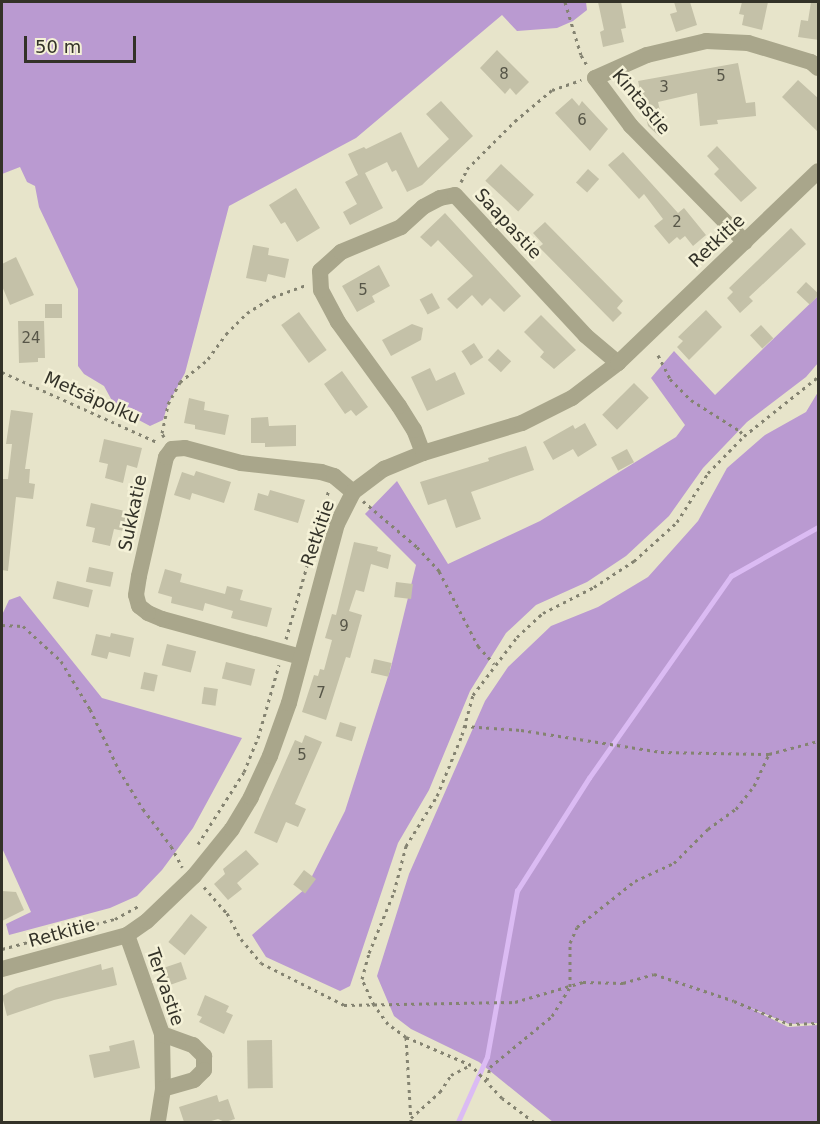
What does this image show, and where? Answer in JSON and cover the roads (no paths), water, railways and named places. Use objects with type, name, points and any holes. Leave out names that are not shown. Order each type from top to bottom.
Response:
[{"type":"street","name":"Kintastie","points":[[745,242],[631,126],[595,78],[647,56],[706,41],[748,43],[811,62],[819,68]]},
{"type":"street","name":"Retkitie","points":[[2,969],[127,935],[147,921],[195,876],[232,829],[251,797],[285,714],[338,524],[353,492],[384,469],[423,453],[543,414],[572,398],[618,363],[819,171]]},
{"type":"street","name":"Saapastie","points":[[423,453],[399,406],[338,322],[321,290],[320,271],[341,252],[401,227],[423,207],[440,198],[454,195],[586,336],[618,363]]},
{"type":"street","name":"Sukkatie","points":[[301,657],[162,619],[139,606],[136,595],[160,476],[166,457],[172,449],[185,448],[241,463],[310,470],[334,477],[353,492]]},
{"type":"street","name":"Tervastie","points":[[127,935],[162,1034],[163,1089],[158,1122]]},
{"type":"street","points":[[162,1034],[194,1045],[204,1056],[204,1070],[194,1080],[163,1089]]},
{"type":"waterway","points":[[458,1122],[487,1057],[517,891],[589,778],[731,576],[818,527]]}]
